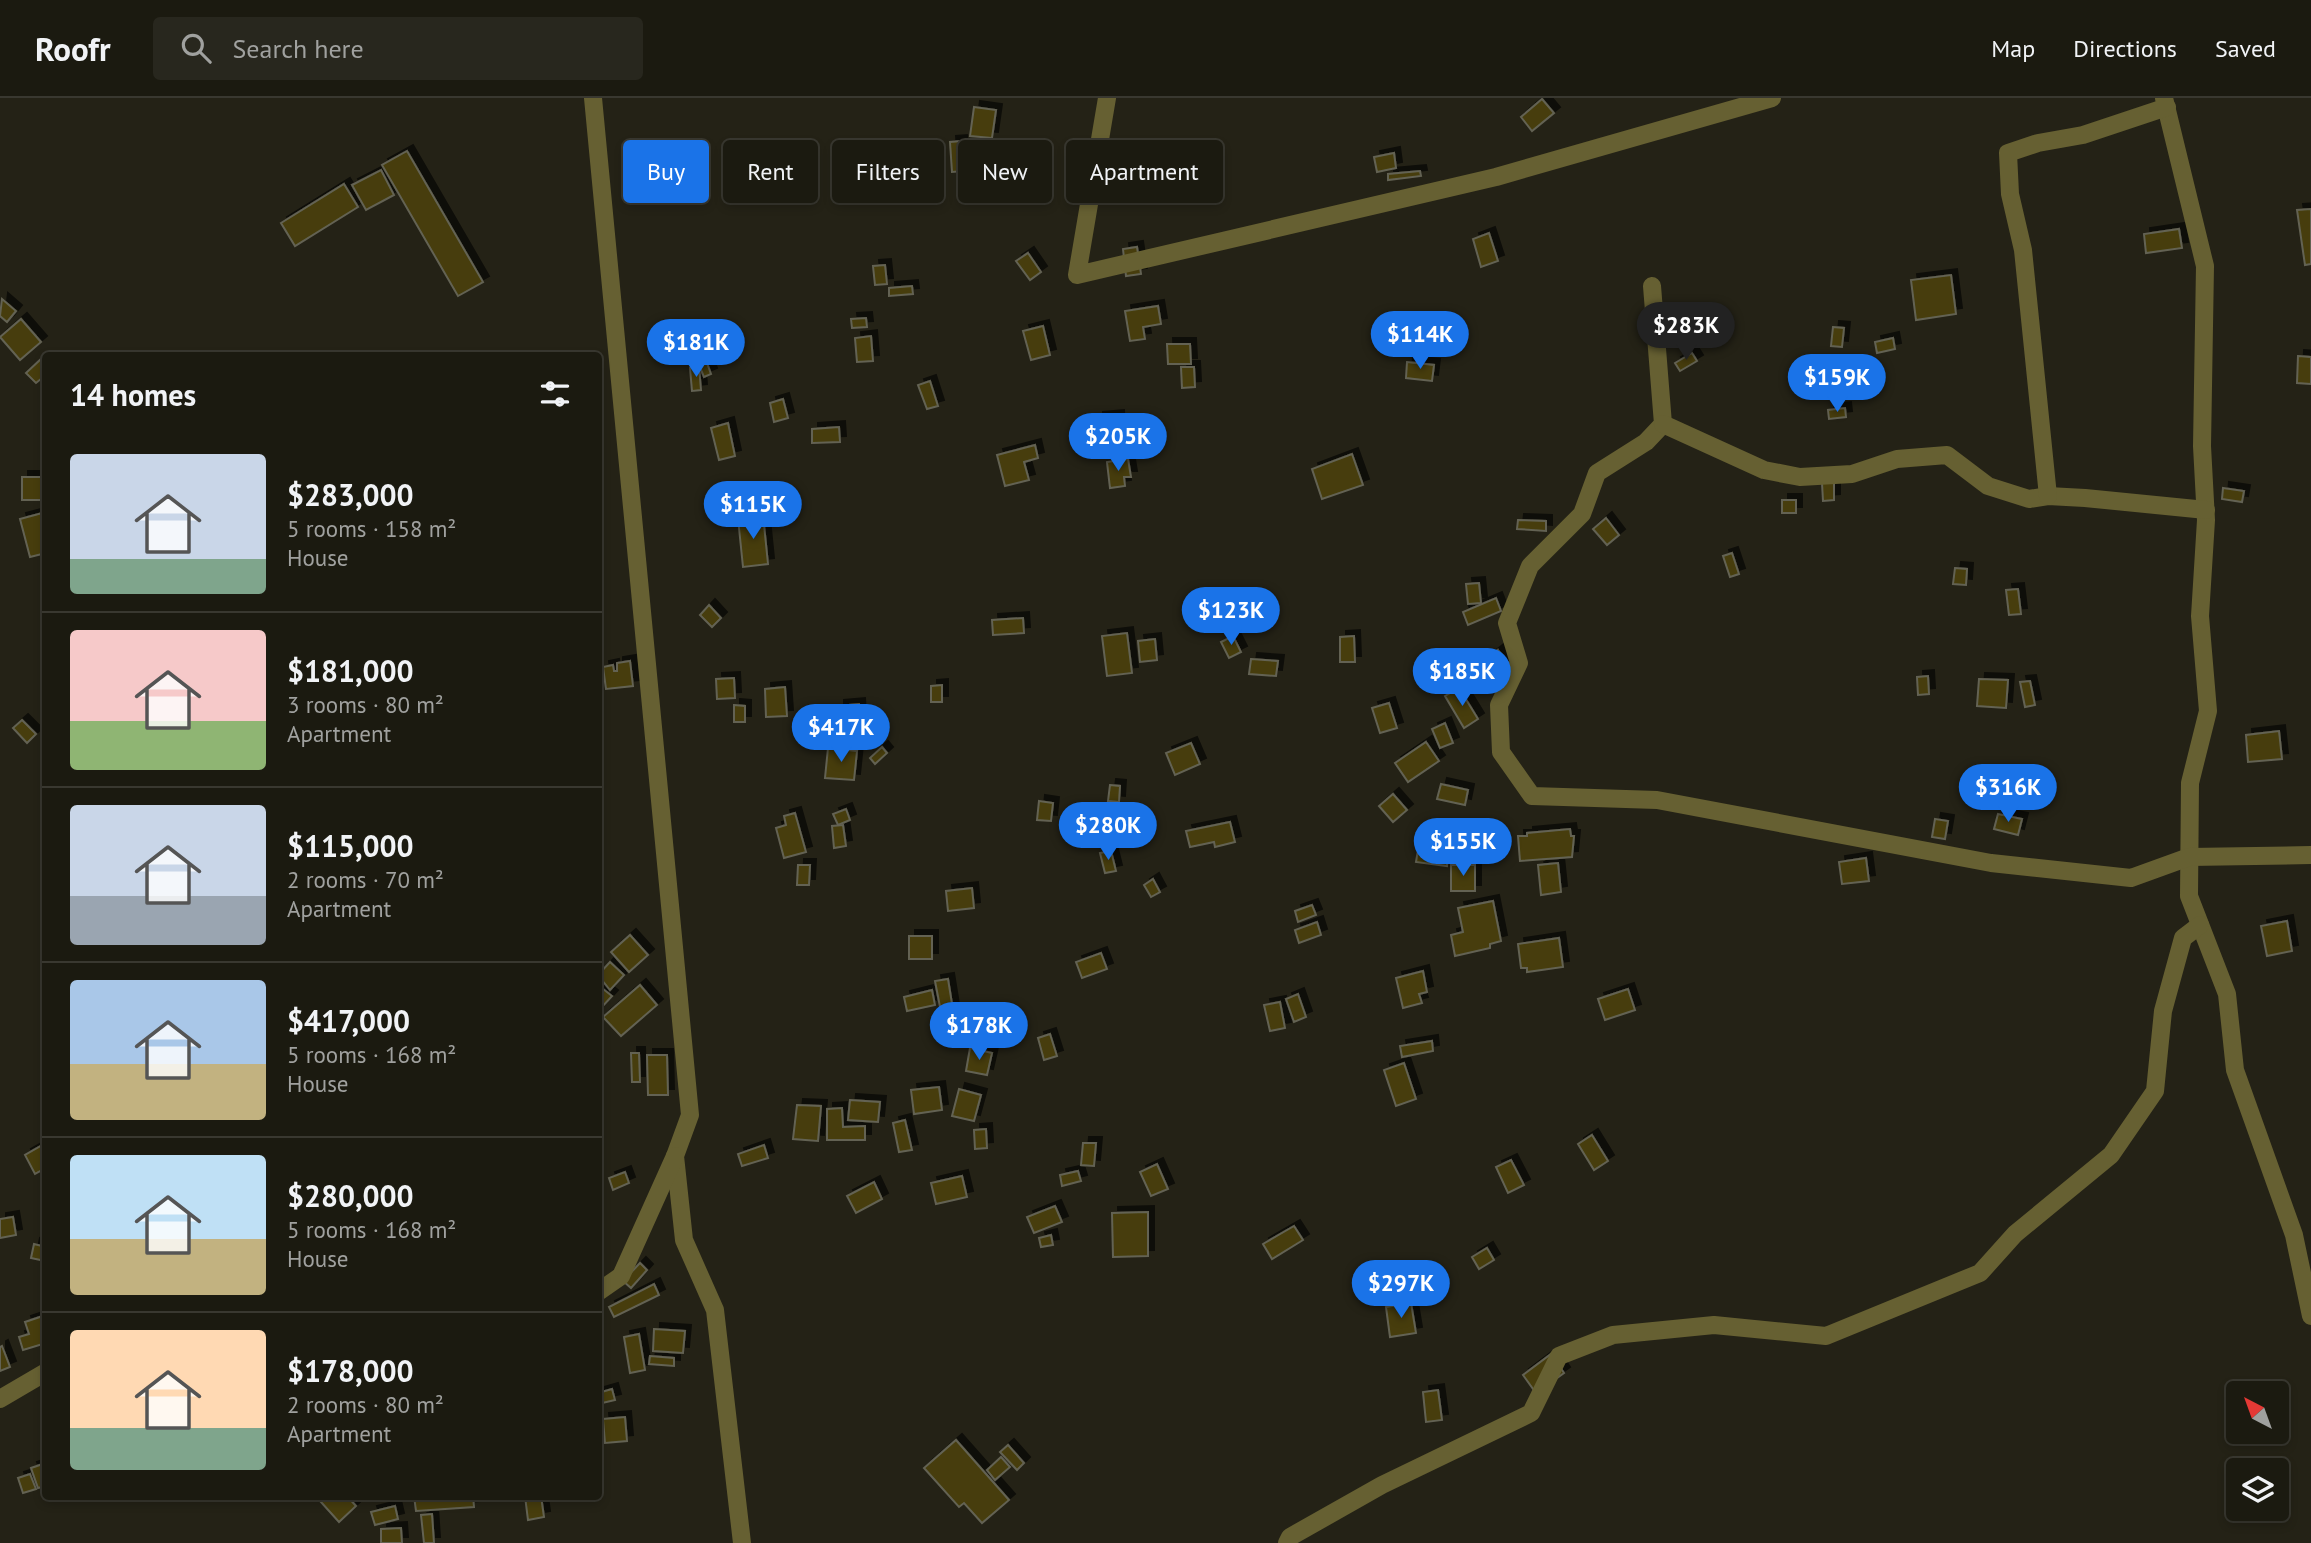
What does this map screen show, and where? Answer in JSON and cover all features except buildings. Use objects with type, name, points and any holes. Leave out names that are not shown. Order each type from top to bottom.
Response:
[{"type":"street","points":[[593,98],[690,1115],[676,1156],[621,1276],[602,1289]]},
{"type":"street","points":[[1107,98],[1077,275],[1496,177],[1772,98]]},
{"type":"street","points":[[2048,496],[2023,250],[2010,194],[2008,153],[2038,143],[2083,135],[2166,102],[2205,266],[2202,446],[2206,510],[2200,616],[2208,711],[2190,783],[2189,896],[2227,994],[2235,1070],[2294,1235],[2311,1316]]},
{"type":"street","points":[[1652,286],[1662,424],[1646,442],[1597,473],[1583,514],[1530,566],[1507,623],[1519,663],[1500,705],[1501,752],[1532,796],[1657,800],[1991,863],[2131,878],[2189,857],[2311,855]]},
{"type":"street","points":[[1662,424],[1764,470],[1800,477],[1852,474],[1898,459],[1947,455],[1988,486],[2029,499],[2048,496],[2206,510]]},
{"type":"street","points":[[1287,1543],[1290,1537],[1382,1485],[1531,1413],[1559,1356],[1612,1335],[1714,1325],[1826,1336],[1980,1273],[2015,1234],[2111,1155],[2155,1091],[2163,1011],[2183,938],[2200,925]]},
{"type":"street","points":[[676,1156],[684,1240],[715,1310],[742,1543]]},
{"type":"street","points":[[0,1399],[42,1374]]}]
